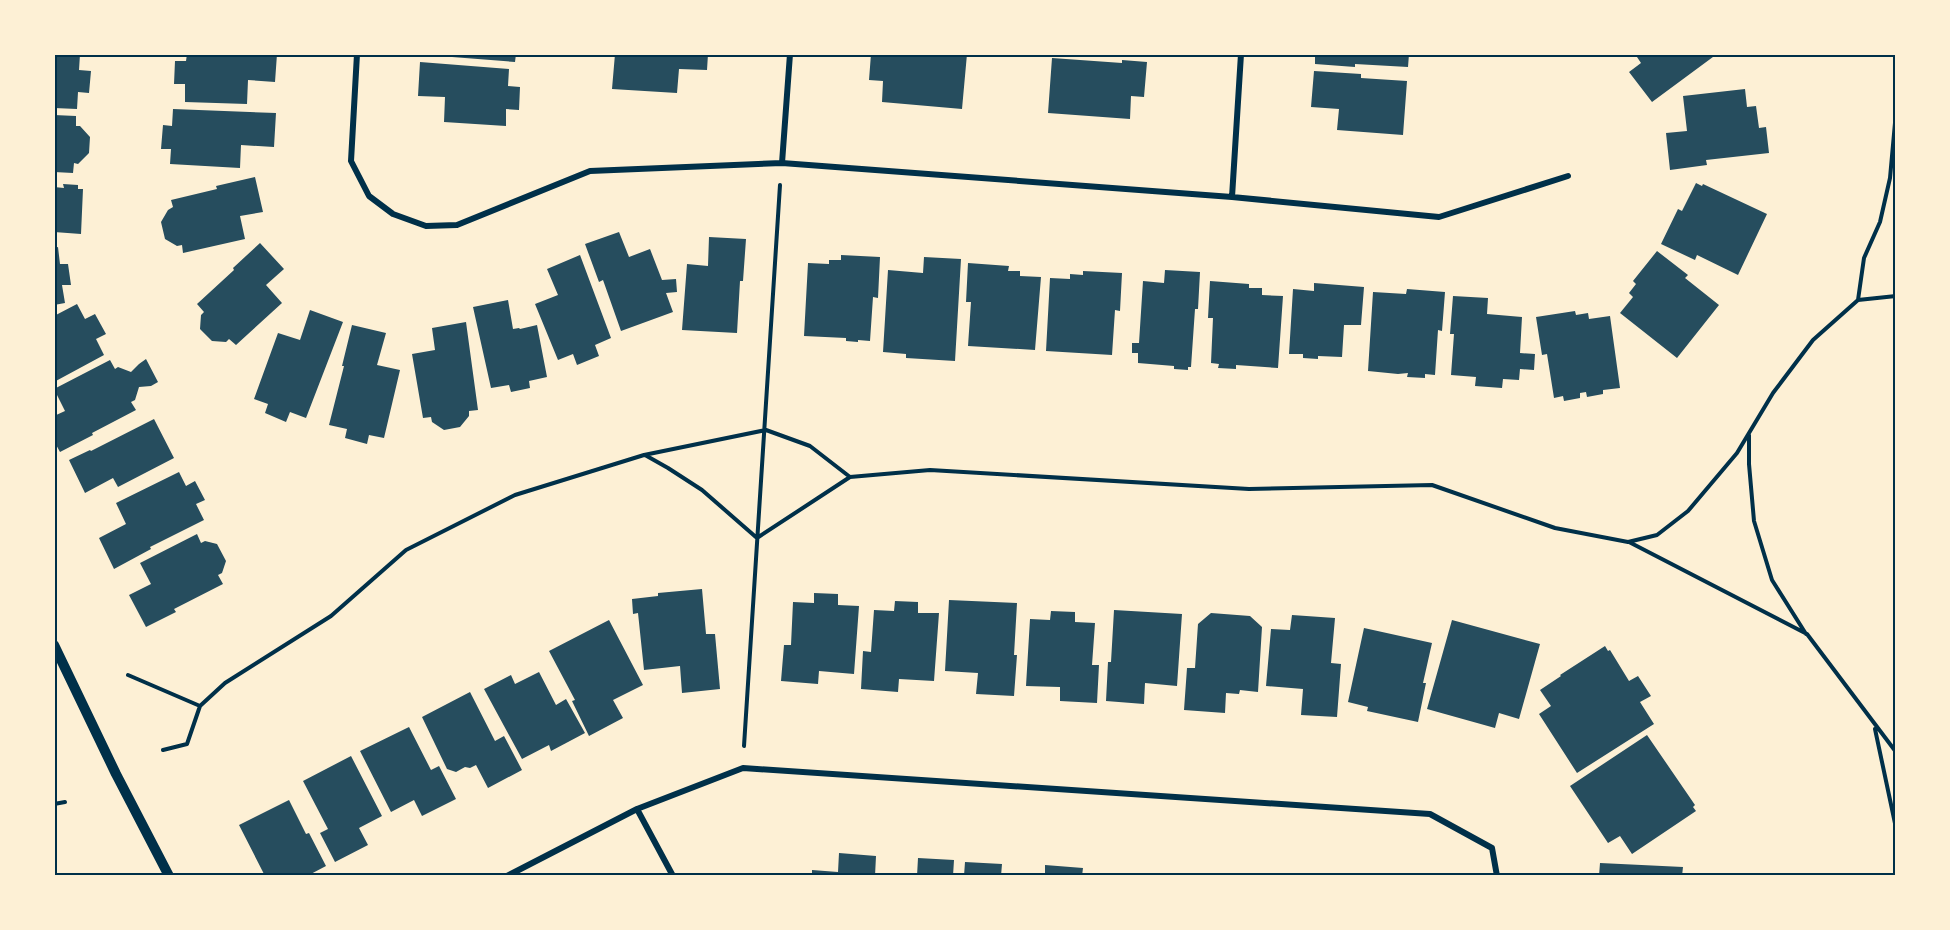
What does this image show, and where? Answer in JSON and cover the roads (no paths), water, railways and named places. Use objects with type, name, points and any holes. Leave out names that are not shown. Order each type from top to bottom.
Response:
[{"type":"street","points":[[357,54],[351,160],[369,196],[393,214],[426,226],[457,225],[590,171],[782,163],[1232,197],[1439,218],[1568,176]]},
{"type":"street","points":[[782,163],[790,54]]},
{"type":"street","points":[[1232,197],[1241,54]]},
{"type":"street","points":[[54,645],[168,876]]},
{"type":"street","points":[[507,876],[637,809],[743,768],[1430,814],[1492,848],[1497,876]]},
{"type":"street","points":[[637,809],[673,876]]}]
